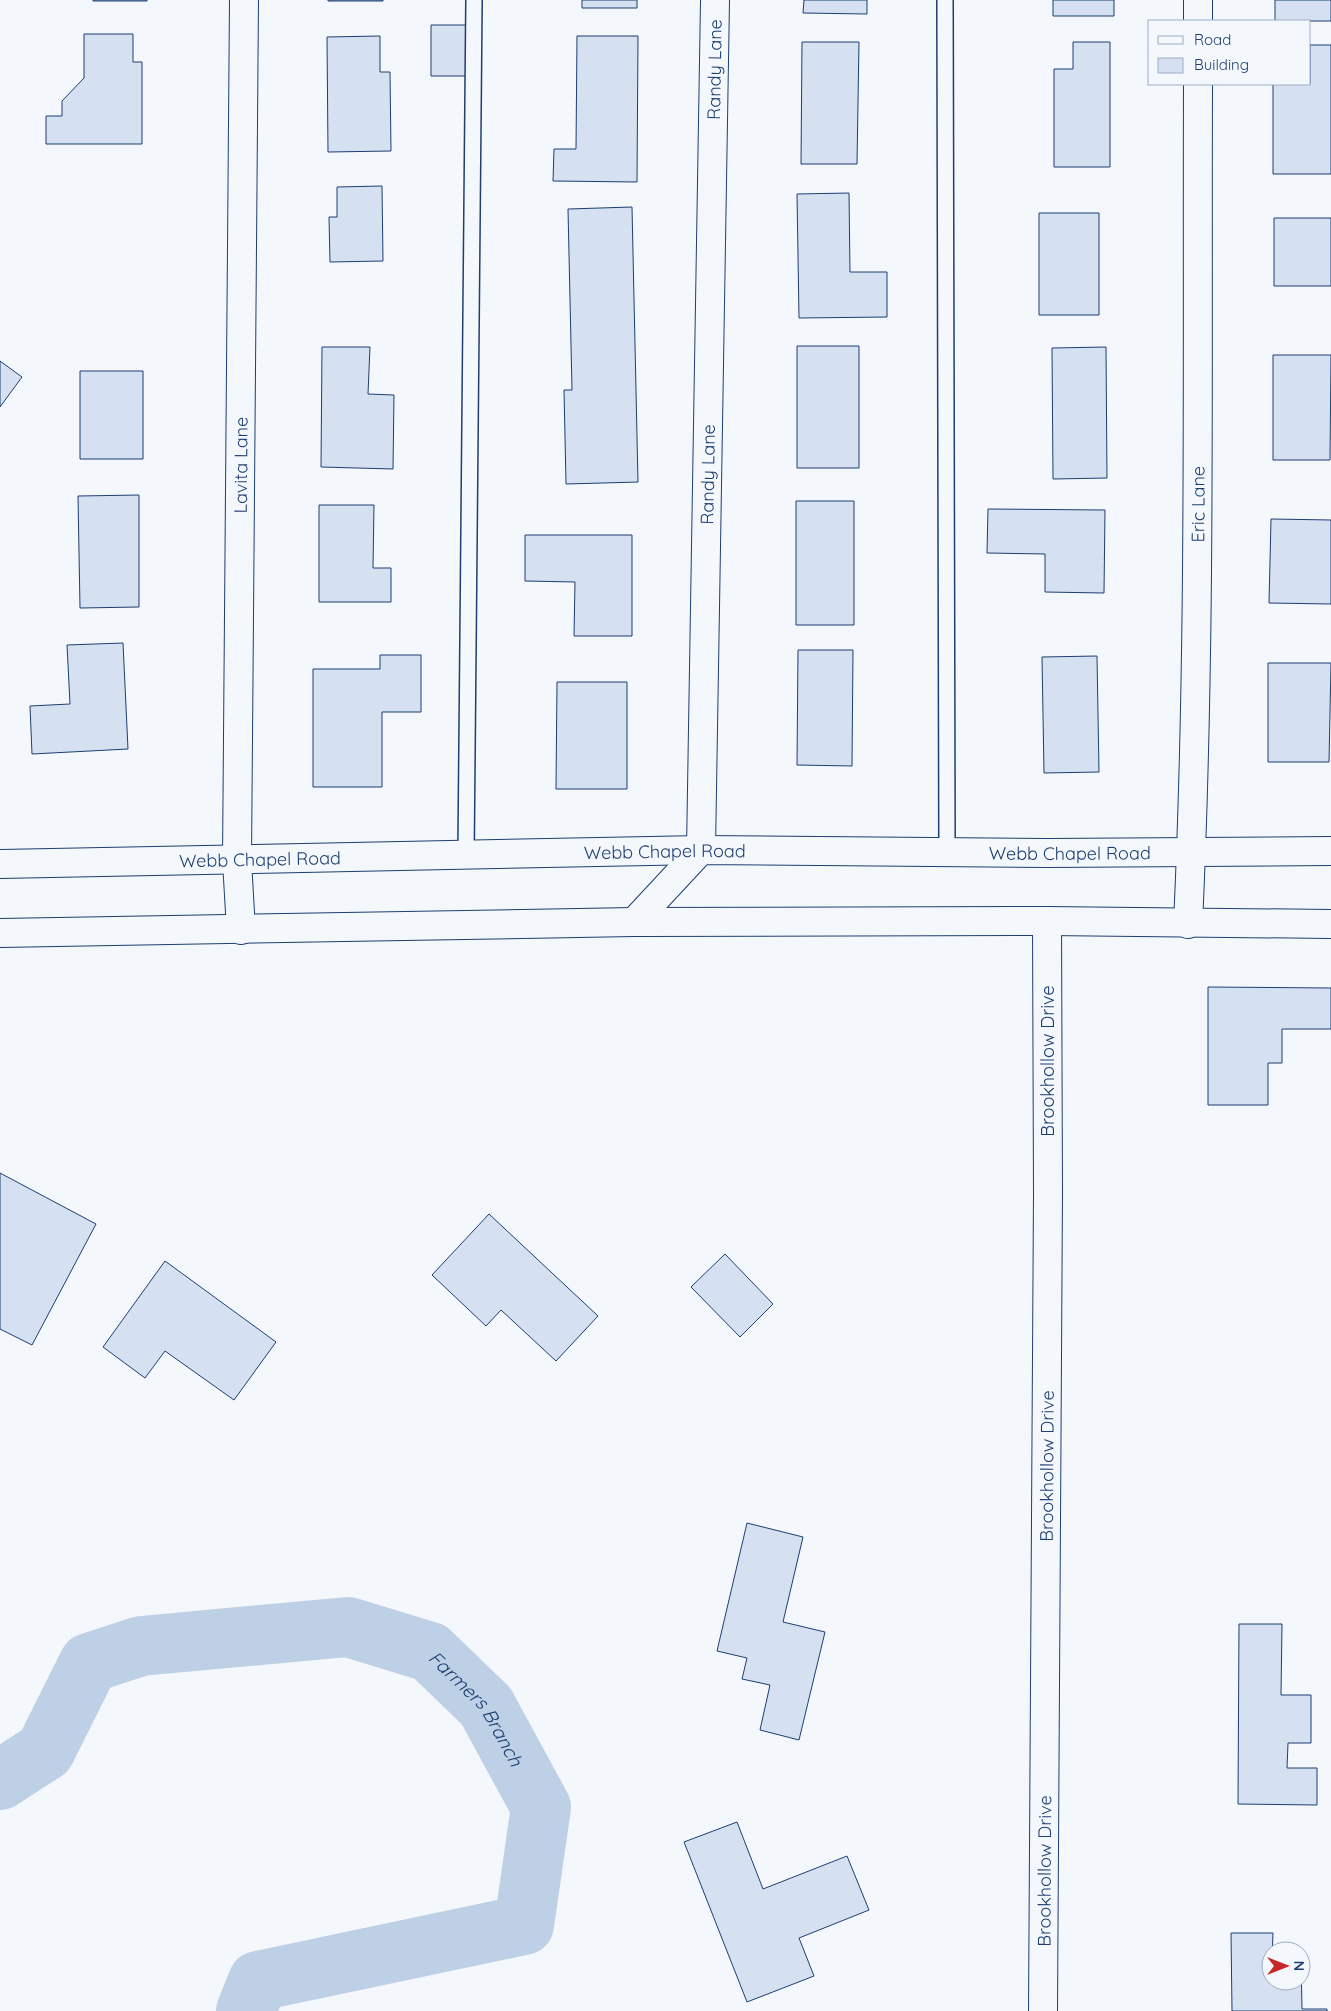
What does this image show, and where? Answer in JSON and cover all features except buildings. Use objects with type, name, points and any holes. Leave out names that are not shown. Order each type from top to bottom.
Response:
[{"type":"street","name":"Lavita Lane","points":[[241,930],[237,861],[244,0]]},
{"type":"street","name":"Randy Lane","points":[[701,850],[715,0]]},
{"type":"street","points":[[1198,0],[1198,20]]},
{"type":"street","name":"Eric Lane","points":[[1188,924],[1191,853],[1197,496],[1198,85]]},
{"type":"street","name":"Webb Chapel Road","points":[[0,864],[237,861],[701,850],[1191,853],[1331,851]]},
{"type":"street","points":[[634,922],[701,850]]},
{"type":"street","points":[[0,933],[634,922],[1047,921],[1188,924],[1331,924]]},
{"type":"street","name":"Brookhollow Drive","points":[[1043,2011],[1048,1202],[1047,921]]},
{"type":"lane","points":[[466,856],[474,0]]},
{"type":"lane","points":[[945,0],[947,852]]},
{"type":"waterway","name":"Farmers Branch","points":[[0,1780],[45,1751],[89,1663],[141,1646],[348,1627],[430,1652],[486,1706],[541,1807],[524,1925],[258,1981],[246,2011]]}]
